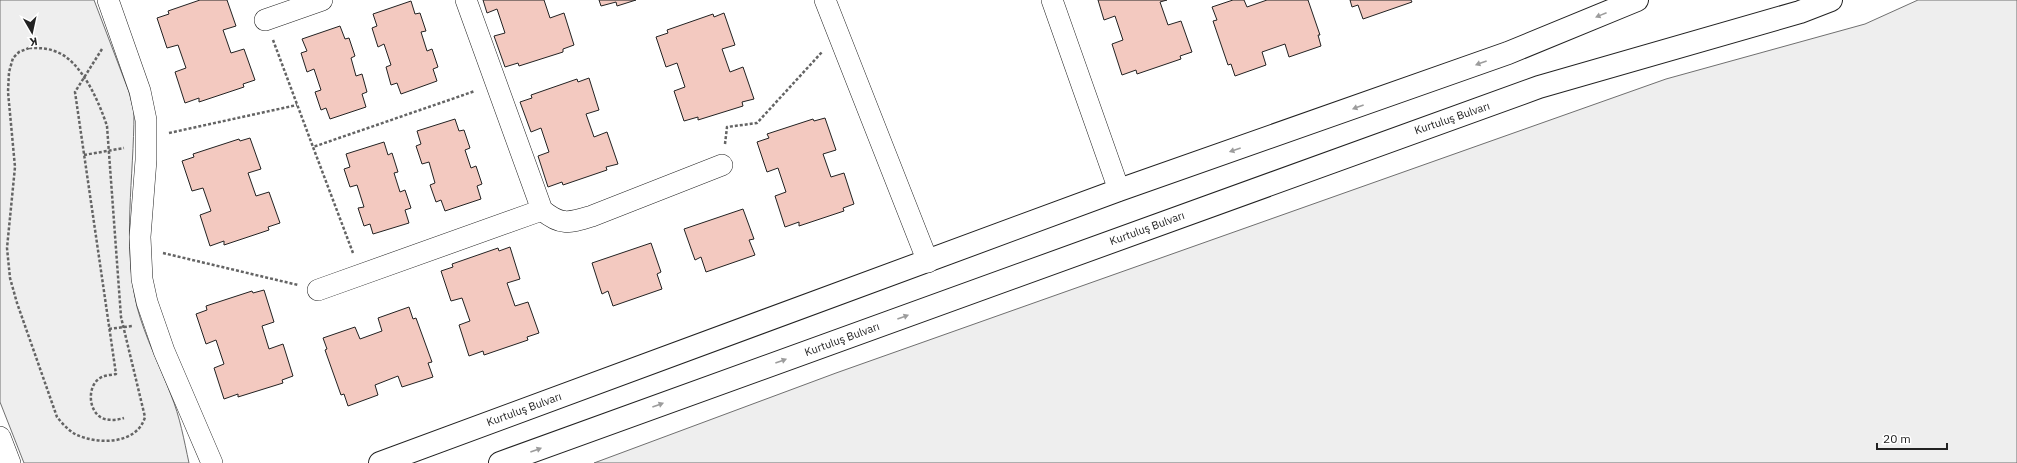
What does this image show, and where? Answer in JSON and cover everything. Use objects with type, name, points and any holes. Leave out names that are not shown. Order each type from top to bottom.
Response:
[{"type":"highway","name":"Kurtuluş Bulvarı","points":[[380,463],[928,262],[1119,190],[1508,53],[1637,0]]},
{"type":"highway","name":"Kurtuluş Bulvarı","points":[[500,463],[1539,87],[1795,6],[1831,0]]},
{"type":"street","points":[[108,0],[140,90],[146,120],[140,248],[142,279],[154,322],[212,463]]},
{"type":"street","points":[[265,20],[322,0]]},
{"type":"street","points":[[466,0],[542,210],[552,218],[562,222],[573,222],[722,165]]},
{"type":"street","points":[[825,0],[840,33],[928,262]]},
{"type":"street","points":[[1052,0],[1119,190]]},
{"type":"street","points":[[318,290],[542,210]]},
{"type":"street","points":[[0,437],[10,463]]},
{"type":"path","points":[[265,20],[361,275]]},
{"type":"path","points":[[117,25],[75,92],[116,374],[100,378],[96,382],[93,387],[92,401],[96,413],[101,417],[109,420],[124,418]]},
{"type":"path","points":[[722,165],[727,127],[757,122],[840,33]]},
{"type":"path","points":[[29,48],[43,48],[58,52],[68,60],[84,78],[102,110],[107,126],[121,317],[145,417],[143,425],[136,432],[126,438],[113,441],[97,440],[76,434],[65,427],[57,417],[17,303],[10,278],[7,248],[14,179],[8,92],[9,72],[13,58],[19,52],[29,48]]},
{"type":"path","points":[[313,147],[496,84]]},
{"type":"path","points":[[84,155],[297,105]]},
{"type":"path","points":[[140,248],[318,290]]},
{"type":"shaded area","points":[[0,0],[94,0],[129,92],[134,112],[129,234],[130,259],[137,307],[148,340],[177,412],[189,463],[24,463],[0,402]]},
{"type":"shaded area","points":[[1918,0],[2017,0],[2017,463],[594,463],[836,373],[1666,79],[1865,24]]},
{"type":"building","points":[[200,0],[227,0],[236,26],[223,30],[231,53],[244,49],[255,80],[243,84],[244,87],[199,102],[199,98],[185,103],[175,72],[186,68],[178,45],[167,48],[157,18],[169,14],[168,11]]},
{"type":"building","points":[[483,0],[544,0],[550,18],[564,13],[574,45],[563,49],[563,52],[519,66],[518,63],[505,67],[494,36],[505,33],[497,9],[487,13]]},
{"type":"building","points":[[599,0],[636,0],[617,6],[616,2],[601,6]]},
{"type":"building","points":[[1098,0],[1167,0],[1160,2],[1168,25],[1181,21],[1192,52],[1180,56],[1181,59],[1137,74],[1136,70],[1122,75],[1112,44],[1123,40],[1115,16],[1104,20]]},
{"type":"building","points":[[1233,0],[1244,0],[1247,7],[1267,0],[1308,0],[1320,35],[1318,35],[1321,46],[1289,57],[1285,44],[1262,52],[1266,65],[1235,76],[1231,64],[1228,65],[1213,21],[1217,20],[1212,7]]},
{"type":"building","points":[[1350,0],[1411,0],[1412,2],[1363,19],[1358,5],[1352,7]]},
{"type":"building","points":[[411,1],[415,14],[420,13],[426,31],[421,32],[427,51],[432,49],[438,67],[433,69],[437,81],[401,94],[397,83],[391,85],[386,67],[391,65],[384,44],[378,47],[372,28],[377,26],[373,14]]},
{"type":"building","points":[[724,13],[735,45],[722,49],[730,72],[743,67],[754,99],[742,102],[743,106],[698,120],[698,117],[684,121],[674,91],[685,87],[677,63],[666,67],[656,37],[668,33],[667,30],[713,14],[714,17]]},
{"type":"building","points":[[340,26],[345,39],[349,38],[355,56],[351,58],[356,76],[362,74],[367,92],[362,94],[366,107],[330,119],[326,108],[321,110],[315,92],[321,90],[314,69],[307,72],[301,53],[307,51],[302,39]]},
{"type":"building","points":[[589,78],[599,110],[586,114],[594,137],[607,132],[618,164],[606,167],[607,170],[563,185],[562,182],[548,187],[538,156],[549,152],[541,128],[531,132],[520,102],[532,98],[531,95],[577,79],[578,82]]},
{"type":"building","points":[[825,118],[836,150],[823,154],[831,177],[844,173],[854,204],[843,208],[844,211],[799,226],[799,222],[785,227],[775,196],[786,192],[778,168],[767,172],[757,142],[769,138],[767,134],[813,119],[814,121]]},
{"type":"building","points":[[455,119],[459,131],[464,130],[470,148],[465,150],[471,168],[476,166],[482,184],[477,186],[481,199],[445,211],[441,200],[436,202],[430,185],[435,183],[429,162],[422,164],[416,146],[421,144],[417,131]]},
{"type":"building","points":[[250,138],[261,169],[248,173],[256,196],[269,192],[280,223],[268,227],[269,230],[224,245],[224,241],[210,246],[200,215],[211,211],[203,188],[192,191],[182,161],[194,157],[193,154],[239,139],[240,141]]},
{"type":"building","points":[[384,142],[388,155],[392,153],[398,172],[394,173],[400,192],[405,190],[411,208],[405,210],[409,223],[373,234],[370,224],[364,226],[358,208],[364,207],[357,185],[350,187],[344,169],[350,167],[346,154]]},
{"type":"building","points":[[743,209],[754,239],[749,240],[755,255],[706,272],[701,257],[695,260],[684,229]]},
{"type":"building","points":[[651,243],[661,272],[657,274],[662,289],[613,306],[608,291],[602,294],[592,263]]},
{"type":"building","points":[[510,247],[520,279],[507,283],[515,306],[528,302],[539,333],[527,337],[528,340],[484,355],[483,351],[469,356],[459,325],[470,321],[462,298],[451,301],[441,271],[453,267],[452,264],[498,248],[499,251]]},
{"type":"building","points":[[264,290],[274,322],[262,326],[269,349],[283,344],[293,376],[282,380],[283,383],[238,397],[238,394],[224,399],[214,368],[224,364],[216,340],[206,344],[196,314],[207,310],[206,306],[252,291],[253,293]]},
{"type":"building","points":[[409,307],[413,319],[416,318],[432,362],[428,363],[433,377],[402,387],[398,376],[375,385],[378,395],[348,406],[344,394],[341,395],[325,350],[327,349],[323,338],[355,327],[360,339],[382,331],[378,318]]}]
